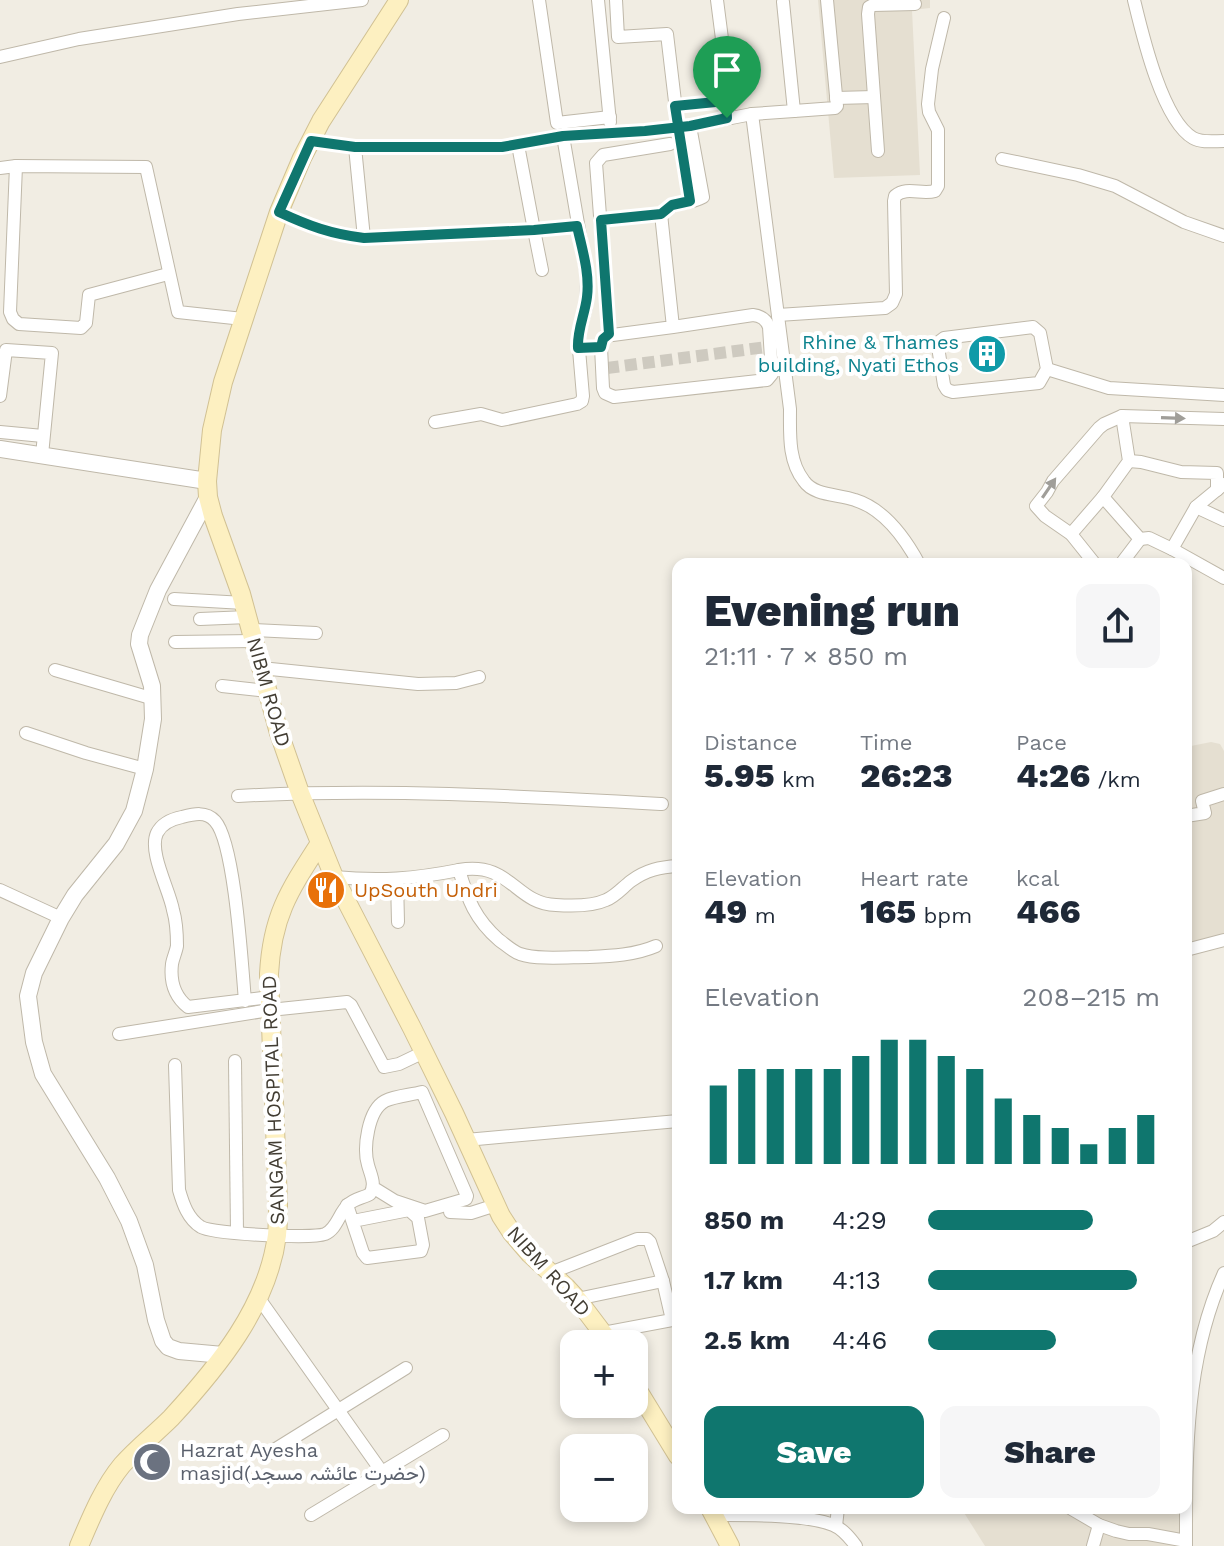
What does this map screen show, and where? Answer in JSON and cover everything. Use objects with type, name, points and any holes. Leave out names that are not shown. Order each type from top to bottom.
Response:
[{"type":"main road","name":"NIBM ROAD","points":[[399,0],[321,121],[279,212],[223,382],[212,430],[208,489],[213,516],[249,623],[279,733],[334,877],[512,1233],[577,1299],[601,1330]]},
{"type":"main road","name":"SANGAM HOSPITAL ROAD","points":[[79,1546],[101,1498],[122,1465],[176,1411],[244,1325],[270,1266],[277,1235],[278,1204],[270,954],[278,915],[320,843]]},
{"type":"main road","points":[[648,1407],[672,1446]]},
{"type":"main road","points":[[713,1514],[730,1546]]},
{"type":"street","points":[[0,57],[79,39],[362,0]]},
{"type":"street","points":[[539,0],[557,123],[610,117]]},
{"type":"street","points":[[598,0],[611,133]]},
{"type":"street","points":[[601,220],[661,214],[672,205],[690,201],[684,126],[675,106],[667,34],[618,37],[616,0]]},
{"type":"street","points":[[675,106],[730,101],[717,0]]},
{"type":"street","points":[[311,141],[355,147],[502,147],[563,136],[684,126],[752,114],[835,108],[827,0]]},
{"type":"street","points":[[1134,0],[1155,75],[1171,112],[1186,133],[1196,140],[1224,141]]},
{"type":"street","points":[[783,2],[794,111]]},
{"type":"street","points":[[878,151],[869,7],[915,4]]},
{"type":"street","points":[[778,315],[885,308],[892,303],[896,294],[895,196],[905,190],[928,193],[938,186],[938,130],[928,104],[932,69],[944,18]]},
{"type":"street","points":[[836,98],[874,97]]},
{"type":"street","points":[[726,101],[727,118]]},
{"type":"street","points":[[752,114],[790,409],[791,452],[805,484],[814,490],[870,506],[884,516],[916,558]]},
{"type":"street","points":[[435,422],[481,414],[502,420],[582,401],[578,338],[588,293],[587,276],[563,136]]},
{"type":"street","points":[[609,334],[596,163],[603,155],[670,144]]},
{"type":"street","points":[[518,145],[542,270]]},
{"type":"street","points":[[355,147],[364,238]]},
{"type":"street","points":[[1002,159],[1115,186],[1184,222],[1224,236]]},
{"type":"street","points":[[16,166],[10,312],[19,324],[81,328],[86,323],[89,295],[168,274]]},
{"type":"street","points":[[0,168],[146,167],[178,312],[243,319]]},
{"type":"street","points":[[279,212],[304,224],[364,238],[577,226]]},
{"type":"street","points":[[661,214],[673,327]]},
{"type":"street","points":[[758,316],[767,322],[772,374],[767,380],[614,397],[605,393],[603,339],[609,334],[673,327],[758,316]]},
{"type":"street","points":[[1033,327],[1040,333],[1047,369],[1039,383],[953,392],[944,385],[938,347],[944,338],[1033,327]]},
{"type":"street","points":[[578,348],[601,347]]},
{"type":"street","points":[[0,396],[6,350],[52,353],[42,455]]},
{"type":"street","points":[[1047,369],[1109,388],[1224,395]]},
{"type":"street","points":[[1071,534],[1129,461],[1122,416]]},
{"type":"street","points":[[1090,558],[1071,534],[1036,506],[1053,481],[1099,428],[1122,416],[1224,419]]},
{"type":"street","points":[[0,432],[43,436]]},
{"type":"street","points":[[0,449],[208,489],[158,590],[140,635],[139,644],[154,699],[151,739],[134,811],[123,834],[61,918],[34,973],[28,996],[34,1042],[43,1074],[126,1213],[145,1265],[163,1341],[168,1347],[179,1351],[223,1355]]},
{"type":"street","points":[[1129,461],[1220,477]]},
{"type":"street","points":[[1172,549],[1196,507],[1220,477]]},
{"type":"street","points":[[1103,497],[1140,539]]},
{"type":"street","points":[[1196,507],[1224,520]]},
{"type":"street","points":[[1126,558],[1140,539],[1149,538],[1188,558]]},
{"type":"street","points":[[1192,560],[1224,578]]},
{"type":"street","points":[[174,599],[249,623]]},
{"type":"street","points":[[200,619],[316,633]]},
{"type":"street","points":[[175,642],[249,623]]},
{"type":"street","points":[[261,668],[418,684],[456,683],[479,677]]},
{"type":"street","points":[[55,670],[154,699]]},
{"type":"street","points":[[222,686],[267,691]]},
{"type":"street","points":[[26,733],[145,769]]},
{"type":"street","points":[[238,796],[300,793],[471,794],[662,804]]},
{"type":"street","points":[[1192,815],[1205,813],[1202,801],[1224,794]]},
{"type":"street","points":[[245,1001],[234,888],[221,829],[207,814],[171,820],[156,834],[155,844],[161,876],[173,908],[177,948],[171,976],[174,991],[180,1000],[188,1007],[245,1001],[270,1004],[347,1002],[384,1067],[399,1064],[424,1052]]},
{"type":"street","points":[[334,877],[397,880],[479,868],[502,876],[539,903],[556,906],[605,901],[641,874],[672,866]]},
{"type":"street","points":[[459,870],[480,921],[516,953],[532,956],[615,956],[656,946]]},
{"type":"street","points":[[397,880],[398,922]]},
{"type":"street","points":[[0,890],[61,918]]},
{"type":"street","points":[[1192,948],[1224,940]]},
{"type":"street","points":[[119,1034],[270,1004]]},
{"type":"street","points":[[235,1061],[237,1233]]},
{"type":"street","points":[[175,1065],[178,1174],[183,1206],[200,1226],[211,1231],[237,1233],[326,1234],[347,1205],[370,1194],[374,1188],[365,1143],[377,1109],[384,1101],[422,1092],[466,1199],[425,1211],[395,1201],[374,1188]]},
{"type":"street","points":[[466,1140],[672,1122]]},
{"type":"street","points":[[347,1205],[363,1253],[367,1258],[421,1251],[423,1245],[418,1218],[409,1210],[353,1221]]},
{"type":"street","points":[[450,1212],[471,1213],[496,1205]]},
{"type":"street","points":[[1192,1240],[1213,1231],[1224,1222]]},
{"type":"street","points":[[550,1273],[642,1238],[650,1242],[672,1320],[636,1330]]},
{"type":"street","points":[[1192,1390],[1217,1311],[1224,1273]]},
{"type":"street","points":[[577,1299],[663,1281]]},
{"type":"street","points":[[258,1297],[382,1472]]},
{"type":"street","points":[[266,1455],[406,1368]]},
{"type":"street","points":[[311,1515],[443,1435]]},
{"type":"street","points":[[738,1514],[802,1519],[836,1526],[856,1546]]},
{"type":"street","points":[[836,1526],[837,1514]]},
{"type":"street","points":[[1080,1514],[1099,1525],[1129,1534],[1148,1534],[1186,1544],[1186,1514]]},
{"type":"street","points":[[1093,1546],[1099,1525]]},
{"type":"shaded area","points":[[818,0],[930,0],[930,8],[912,10],[920,175],[834,178]]},
{"type":"shaded area","points":[[1211,742],[1220,744],[1224,751],[1224,947],[1192,952],[1192,746]]},
{"type":"shaded area","points":[[965,1514],[1179,1514],[1179,1546],[985,1546]]},
{"type":"tunnel","points":[[607,368],[766,347]]},
{"type":"place","name":"Rhine & Thames building, Nyati Ethos","points":[[987,354]]},
{"type":"place","name":"UpSouth Undri","points":[[326,890]]},
{"type":"place","name":"Hazrat Ayesha masjid(حضرت عائشہ مسجد)","points":[[152,1462]]},
{"type":"route","points":[[727,118],[690,126],[678,127],[645,131],[563,136],[502,147],[355,147],[311,141],[279,212],[304,224],[364,238],[577,226],[588,293],[578,348],[601,347],[603,339],[609,334],[601,220],[661,214],[672,205],[690,201],[678,127],[675,106],[726,101],[727,118]]}]
